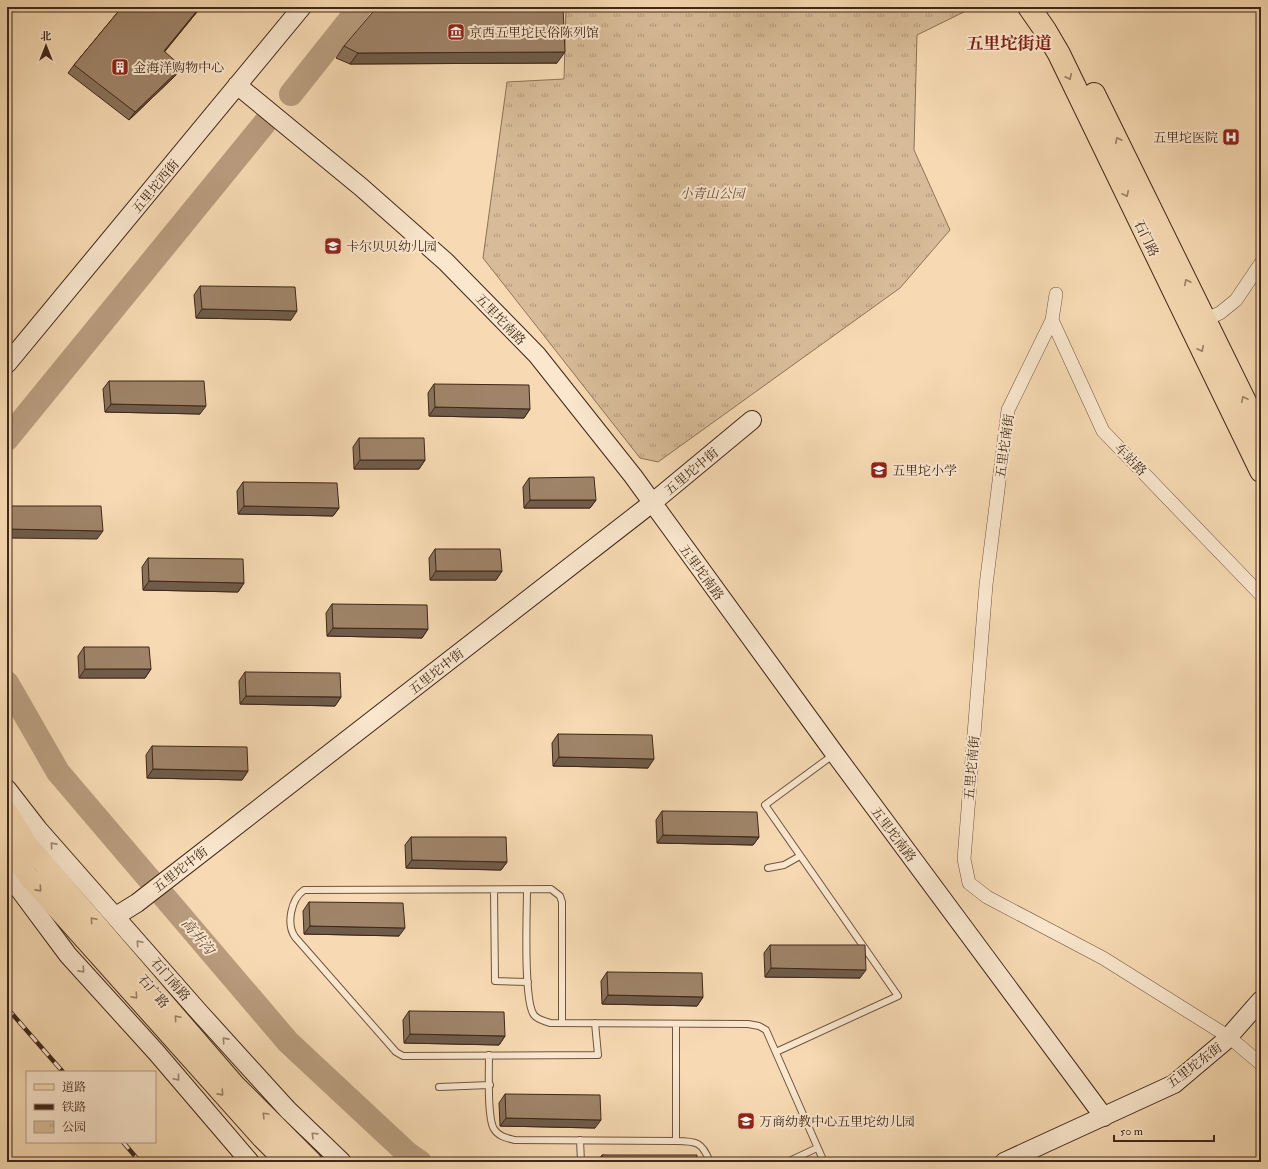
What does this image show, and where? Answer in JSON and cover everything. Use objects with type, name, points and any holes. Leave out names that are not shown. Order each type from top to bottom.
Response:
[{"type":"highway","name":"石门路","points":[[1029,7],[1045,30],[1198,323],[1261,434]]},
{"type":"highway","name":"石门路","points":[[1048,7],[1062,31],[1111,127],[1261,470]]},
{"type":"main road","name":"石广路","points":[[7,811],[27,844],[235,1085],[312,1162]]},
{"type":"main road","name":"石广路","points":[[7,847],[28,876],[262,1138],[286,1162]]},
{"type":"street","name":"五里坨西街","points":[[7,364],[302,7]]},
{"type":"street","name":"五里坨南路","points":[[237,85],[355,183],[446,262],[537,355],[633,476],[835,754],[1104,1117]]},
{"type":"street","points":[[1198,323],[1220,313],[1236,300],[1261,263]]},
{"type":"street","points":[[1052,320],[1056,294]]},
{"type":"street","name":"车站路","points":[[1052,320],[1103,431],[1261,595]]},
{"type":"street","name":"五里坨南街","points":[[1052,320],[1008,410],[985,592],[964,859],[969,883],[987,897],[1103,958],[1229,1037],[1261,1064]]},
{"type":"street","name":"五里坨中街","points":[[116,916],[137,903],[652,503],[752,420]]},
{"type":"street","name":"石门南路","points":[[7,789],[38,829],[283,1104],[342,1162]]},
{"type":"street","points":[[7,872],[68,955],[156,1052],[250,1162]]},
{"type":"street","name":"五里坨东街","points":[[1004,1162],[1174,1084],[1229,1037],[1261,1000]]},
{"type":"lane","points":[[43,7],[72,7]]},
{"type":"lane","points":[[776,1052],[898,996],[765,805],[835,754]]},
{"type":"lane","points":[[768,868],[784,865],[800,856]]},
{"type":"lane","points":[[562,1024],[562,902],[560,896],[551,889],[304,890],[297,895],[292,904],[291,932],[396,1052],[403,1056],[598,1055],[595,1024]]},
{"type":"lane","points":[[494,890],[495,981],[528,982]]},
{"type":"lane","points":[[527,890],[528,997],[534,1015],[541,1020],[550,1023],[562,1024],[759,1026],[766,1030],[824,1162]]},
{"type":"lane","points":[[676,1024],[676,1141]]},
{"type":"lane","points":[[489,1056],[491,1122],[497,1134],[505,1138],[515,1140],[691,1141],[700,1145],[710,1162]]},
{"type":"lane","points":[[439,1087],[490,1086]]},
{"type":"lane","points":[[580,1140],[581,1162]]},
{"type":"lane","points":[[787,1162],[817,1148]]},
{"type":"green space","name":"小青山公园","points":[[566,7],[974,7],[917,35],[914,150],[950,230],[900,288],[658,462],[640,458],[483,258],[507,82],[564,79]]},
{"type":"building","name":"金海洋购物中心","points":[[122,7],[200,7],[164,51],[182,67],[135,112],[74,65]]},
{"type":"building","name":"京西五里坨民俗陈列馆","points":[[377,7],[563,7],[565,52],[358,53],[344,46]]},
{"type":"building","points":[[200,286],[295,287],[297,311],[202,309]]},
{"type":"building","points":[[109,381],[204,381],[206,406],[111,404]]},
{"type":"building","points":[[434,384],[529,385],[530,409],[435,407]]},
{"type":"building","points":[[359,438],[424,438],[425,460],[360,460]]},
{"type":"building","points":[[594,477],[596,500],[530,500],[529,478]]},
{"type":"building","points":[[243,482],[337,483],[339,508],[244,506]]},
{"type":"building","points":[[7,506],[101,506],[103,531],[8,529]]},
{"type":"building","points":[[435,549],[500,549],[502,571],[436,571]]},
{"type":"building","points":[[148,558],[243,559],[244,583],[149,581]]},
{"type":"building","points":[[332,604],[427,605],[428,629],[333,628]]},
{"type":"building","points":[[84,647],[149,647],[151,669],[85,669]]},
{"type":"building","points":[[245,672],[340,673],[341,697],[246,696]]},
{"type":"building","points":[[558,734],[652,735],[654,759],[559,757]]},
{"type":"building","points":[[152,746],[247,747],[248,771],[153,769]]},
{"type":"building","points":[[662,811],[757,812],[759,837],[663,835]]},
{"type":"building","points":[[411,837],[506,837],[507,862],[412,860]]},
{"type":"building","points":[[309,902],[403,903],[405,928],[310,926]]},
{"type":"building","points":[[770,945],[865,945],[866,970],[771,968]]},
{"type":"building","points":[[607,972],[702,973],[703,997],[608,995]]},
{"type":"building","points":[[409,1011],[504,1012],[505,1036],[410,1034]]},
{"type":"building","points":[[505,1094],[600,1095],[601,1120],[506,1118]]},
{"type":"building","points":[[602,1155],[697,1155],[697,1162],[603,1162]]},
{"type":"waterway","points":[[291,94],[360,7]]},
{"type":"waterway","points":[[7,439],[264,124]]},
{"type":"waterway","name":"高井沟","points":[[7,683],[58,772],[288,1042],[407,1153],[420,1162]]},
{"type":"railway","points":[[7,1008],[62,1071]]},
{"type":"railway","points":[[124,1143],[140,1162]]},
{"type":"place","name":"京西五里坨民俗陈列馆","points":[[456,32]]},
{"type":"place","name":"金海洋购物中心","points":[[120,67]]},
{"type":"place","name":"五里坨医院","points":[[1231,137]]},
{"type":"place","name":"卡尔贝贝幼儿园","points":[[333,246]]},
{"type":"place","name":"五里坨小学","points":[[879,470]]},
{"type":"place","name":"万商幼教中心五里坨幼儿园","points":[[746,1121]]},
{"type":"district","name":"五里坨街道","points":[[1009,43]]}]
